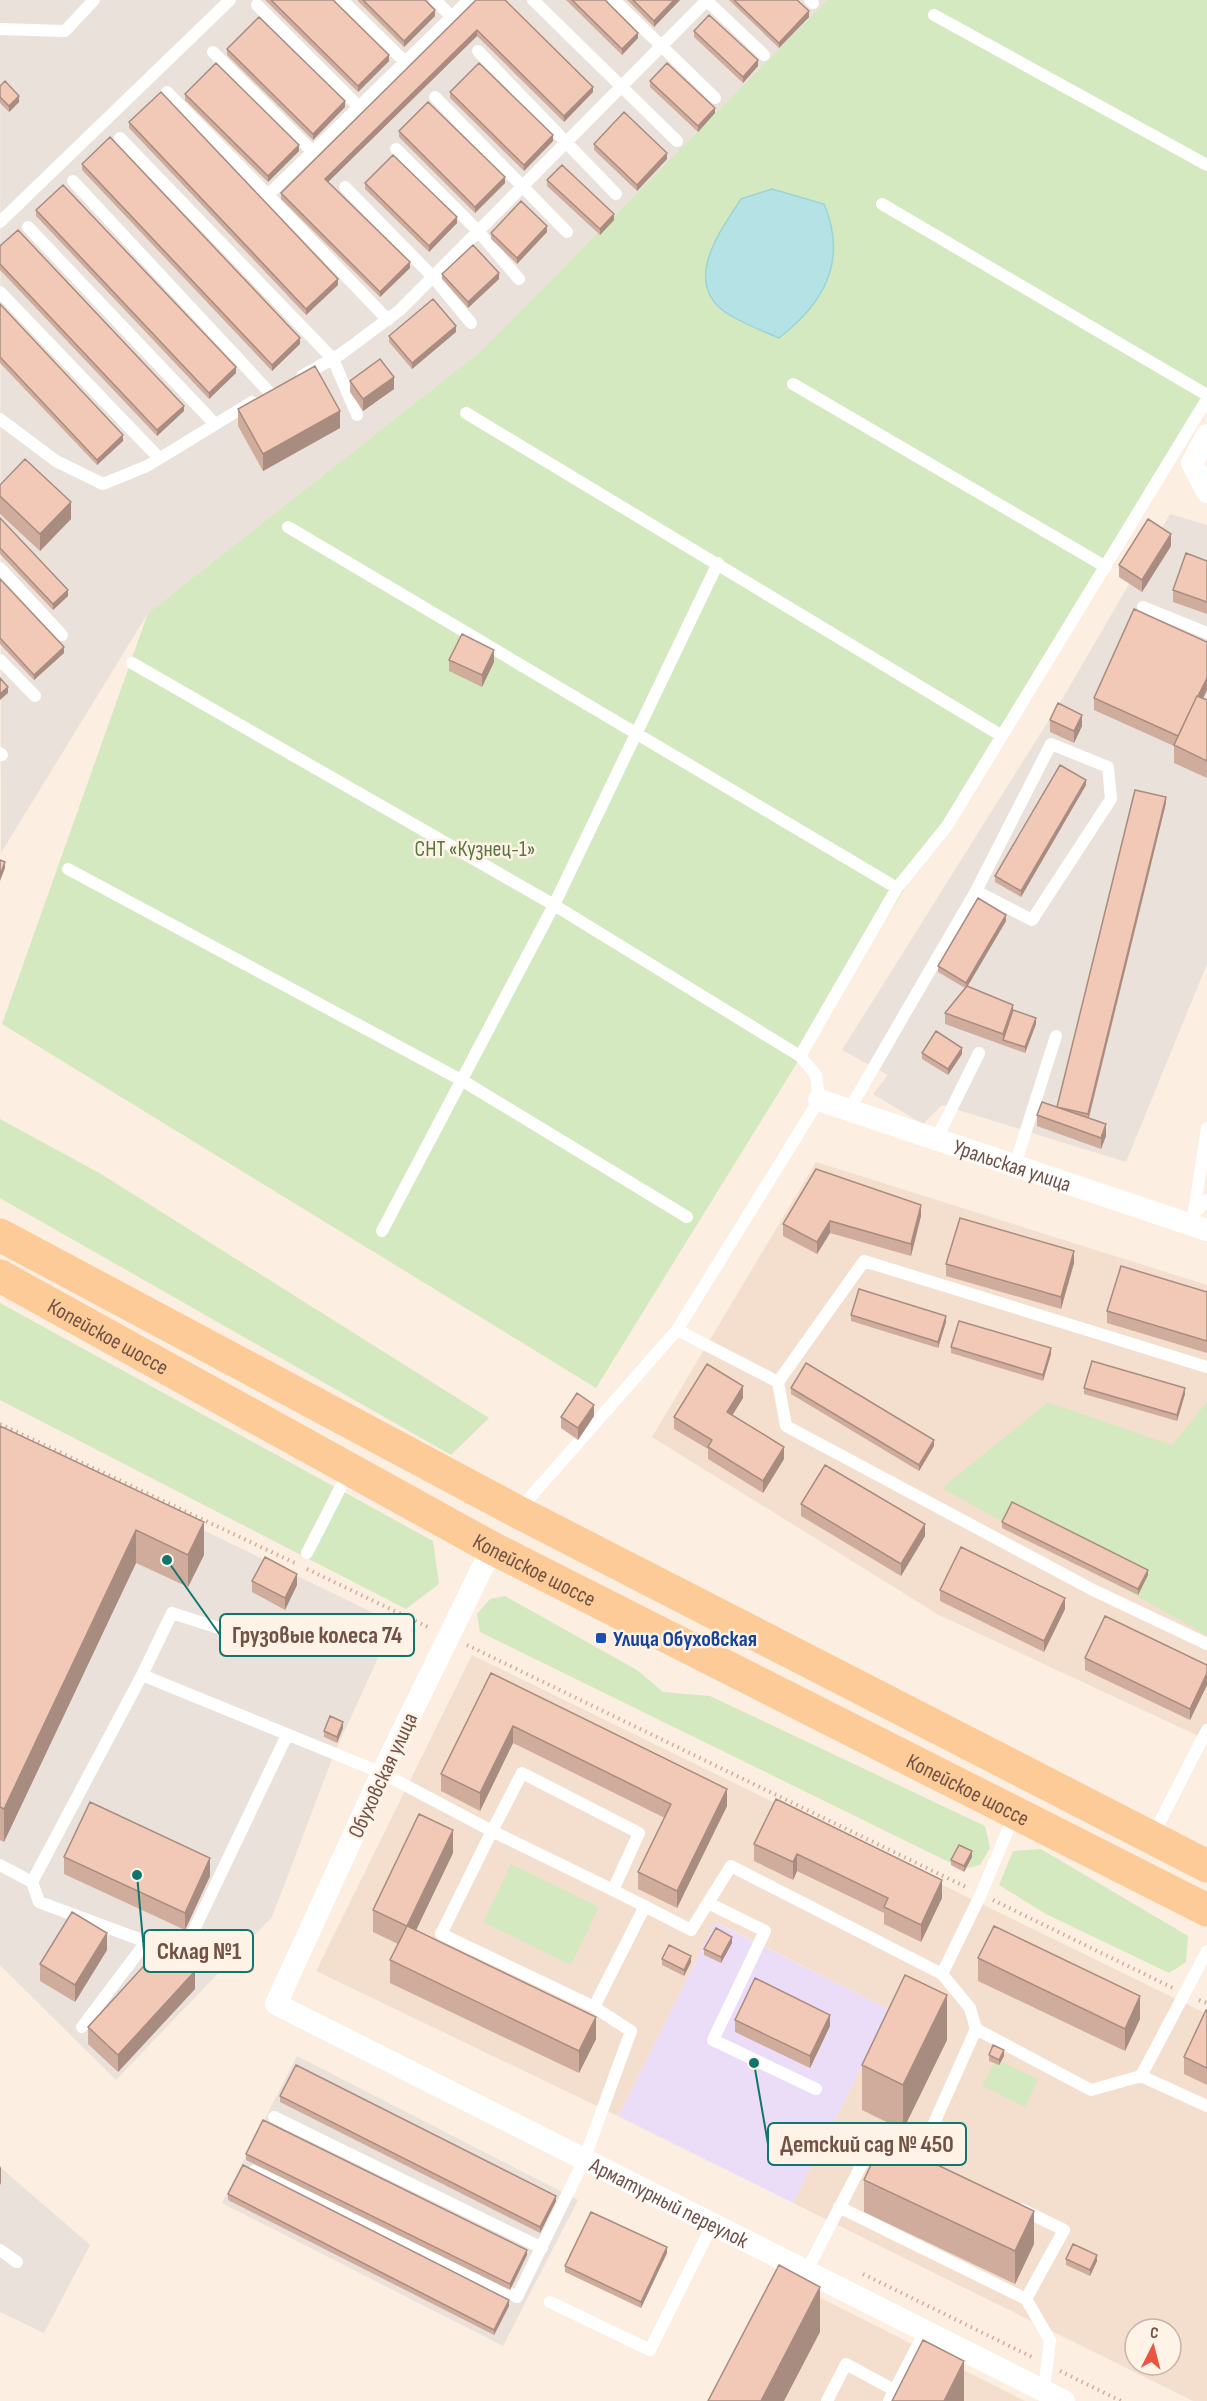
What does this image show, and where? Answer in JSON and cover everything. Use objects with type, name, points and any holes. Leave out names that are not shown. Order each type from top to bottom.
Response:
[{"type":"main road","name":"Копейское шоссе","points":[[0,1234],[518,1512],[1207,1866]]},
{"type":"main road","name":"Копейское шоссе","points":[[0,1276],[492,1548],[1207,1910]]},
{"type":"main road","points":[[492,1548],[518,1512]]},
{"type":"street","points":[[1207,435],[1192,463],[1207,492]]},
{"type":"street","name":"Уральская улица","points":[[819,1100],[1198,1223]]},
{"type":"street","name":"Обуховская улица","points":[[276,2004],[382,1773],[492,1548]]},
{"type":"street","name":"Арматурный переулок","points":[[276,2004],[924,2333],[1054,2396]]},
{"type":"lane","points":[[0,28],[64,31],[94,0]]},
{"type":"lane","points":[[0,222],[230,0]]},
{"type":"lane","points":[[342,0],[405,62]]},
{"type":"lane","points":[[435,0],[452,17]]},
{"type":"lane","points":[[268,195],[469,0]]},
{"type":"lane","points":[[533,0],[620,88],[677,141]]},
{"type":"lane","points":[[614,0],[715,98]]},
{"type":"lane","points":[[0,419],[56,461],[103,484],[159,458],[215,424],[333,359],[388,320],[433,278],[707,0],[764,55]]},
{"type":"lane","points":[[257,5],[359,107]]},
{"type":"lane","points":[[934,15],[1207,165]]},
{"type":"lane","points":[[478,51],[616,194]]},
{"type":"lane","points":[[213,52],[313,152]]},
{"type":"lane","points":[[167,92],[388,320]]},
{"type":"lane","points":[[435,97],[567,232]]},
{"type":"lane","points":[[120,138],[333,359],[357,415]]},
{"type":"lane","points":[[396,149],[478,231],[519,279]]},
{"type":"lane","points":[[73,181],[279,388]]},
{"type":"lane","points":[[345,187],[433,278],[471,323]]},
{"type":"lane","points":[[800,1056],[897,888],[947,826],[1207,397],[882,204]]},
{"type":"lane","points":[[28,227],[215,424]]},
{"type":"lane","points":[[0,292],[159,458]]},
{"type":"lane","points":[[793,384],[1106,567]]},
{"type":"lane","points":[[466,413],[1002,736]]},
{"type":"lane","points":[[288,527],[897,888]]},
{"type":"lane","points":[[382,1231],[554,905],[718,563]]},
{"type":"lane","points":[[0,568],[62,635]]},
{"type":"lane","points":[[1143,608],[1207,633]]},
{"type":"lane","points":[[0,660],[36,696]]},
{"type":"lane","points":[[132,663],[554,905],[800,1056],[816,1075],[819,1100],[677,1330],[518,1512]]},
{"type":"lane","points":[[849,1110],[975,891],[1051,744],[1108,767],[1111,799],[1032,920],[975,891]]},
{"type":"lane","points":[[68,869],[463,1081],[687,1217]]},
{"type":"lane","points":[[1015,1165],[1056,1036]]},
{"type":"lane","points":[[938,1138],[979,1053]]},
{"type":"lane","points":[[1198,1223],[1207,1128]]},
{"type":"lane","points":[[1198,1223],[1207,1200]]},
{"type":"lane","points":[[1207,1366],[864,1261],[778,1382],[786,1426],[1093,1590],[1207,1644]]},
{"type":"lane","points":[[677,1330],[778,1382]]},
{"type":"lane","points":[[307,1553],[350,1469]]},
{"type":"lane","points":[[32,1882],[142,1675],[172,1613],[284,1649]]},
{"type":"lane","points":[[142,1675],[382,1773],[492,1831],[691,1930],[731,1866],[942,1974],[970,2008],[976,2029],[924,2160],[876,2137],[806,2272]]},
{"type":"lane","points":[[1152,1838],[1207,1730]]},
{"type":"lane","points":[[0,1865],[32,1882],[39,1902],[182,1955],[287,1735]]},
{"type":"lane","points":[[247,2168],[517,2297],[584,2160],[631,2031],[594,2007],[441,1934],[522,1773],[639,1833],[613,1890]]},
{"type":"lane","points":[[942,1974],[981,1894],[1015,1812]]},
{"type":"lane","points":[[708,1903],[765,1931],[713,2040],[816,2089]]},
{"type":"lane","points":[[594,2007],[645,1906]]},
{"type":"lane","points":[[82,2027],[146,1942]]},
{"type":"lane","points":[[1141,2076],[1207,1951]]},
{"type":"lane","points":[[976,2029],[1090,2090],[1141,2076],[1207,2106]]},
{"type":"lane","points":[[274,2117],[542,2248]]},
{"type":"lane","points":[[1012,2204],[1064,2230],[1026,2299]]},
{"type":"lane","points":[[839,2207],[1026,2299],[1050,2340],[1054,2396]]},
{"type":"lane","points":[[550,2302],[650,2350],[712,2225]]},
{"type":"lane","points":[[0,2250],[16,2262]]},
{"type":"lane","points":[[827,2401],[846,2364],[892,2396],[924,2333]]},
{"type":"path","points":[[0,1424],[448,1636],[1207,2004]]},
{"type":"shaded area","points":[[0,0],[827,0],[481,351],[148,613],[1,853]]},
{"type":"shaded area","points":[[1170,514],[1207,525],[1207,964],[1126,1162],[942,1105],[923,1124],[873,1094],[888,1075],[842,1050],[1064,696]]},
{"type":"shaded area","points":[[816,1162],[1207,1285],[1207,1740],[939,1615],[652,1437]]},
{"type":"shaded area","points":[[0,1431],[394,1623],[334,1754],[272,1917],[116,2080],[0,1965]]},
{"type":"shaded area","points":[[472,1655],[1207,2014],[1207,2401],[1193,2401],[1145,2377],[1183,2377],[1183,2317],[1123,2317],[1123,2366],[793,2203],[890,2010],[716,1922],[618,2116],[316,1971]]},
{"type":"shaded area","points":[[715,1922],[890,2010],[793,2203],[618,2116]]},
{"type":"shaded area","points":[[297,2056],[578,2200],[503,2346],[222,2203]]},
{"type":"shaded area","points":[[0,2167],[90,2245],[44,2333],[0,2312]]},
{"type":"shaded area","points":[[783,2279],[1025,2401],[715,2401]]},
{"type":"green space","name":"СНТ «Кузнец-1»","points":[[827,0],[1207,0],[1207,400],[596,1388],[2,1024],[148,613],[481,351]]},
{"type":"green space","points":[[0,1119],[101,1174],[489,1418],[451,1455],[0,1198]]},
{"type":"green space","points":[[0,1303],[433,1541],[439,1584],[406,1609],[0,1400]]},
{"type":"green space","points":[[1048,1402],[1172,1445],[1207,1402],[1207,1635],[942,1488]]},
{"type":"green space","points":[[505,1596],[637,1670],[663,1692],[710,1696],[985,1826],[990,1848],[980,1865],[963,1869],[480,1632],[477,1614],[490,1599]]},
{"type":"green space","points":[[1041,1849],[1188,1936],[1186,1962],[1169,1973],[1046,1914],[999,1885],[1013,1851]]},
{"type":"green space","points":[[511,1864],[599,1907],[571,1965],[483,1922]]},
{"type":"green space","points":[[996,2059],[1038,2079],[1025,2107],[982,2086]]},
{"type":"water","points":[[772,189],[824,204],[831,225],[833,244],[832,262],[819,295],[795,325],[779,338],[725,312],[713,300],[707,286],[706,271],[716,240],[741,199]]},
{"type":"building","points":[[271,0],[333,0],[389,55],[358,86]]},
{"type":"building","points":[[363,0],[425,0],[435,10],[404,41]]},
{"type":"building","points":[[476,0],[505,0],[593,87],[564,116],[477,30],[325,179],[410,262],[380,292],[281,193]]},
{"type":"building","points":[[572,0],[605,0],[638,33],[622,49]]},
{"type":"building","points":[[633,0],[674,0],[654,21]]},
{"type":"building","points":[[734,0],[797,0],[809,11],[779,43]]},
{"type":"building","points":[[709,15],[758,60],[743,77],[694,31]]},
{"type":"building","points":[[259,17],[345,101],[313,134],[227,49]]},
{"type":"building","points":[[216,63],[299,145],[268,176],[185,94]]},
{"type":"building","points":[[479,63],[553,135],[524,165],[450,92]]},
{"type":"building","points":[[667,63],[715,108],[698,126],[650,81]]},
{"type":"building","points":[[5,81],[19,96],[9,106],[0,97],[0,86]]},
{"type":"building","points":[[161,92],[338,279],[306,309],[129,122]]},
{"type":"building","points":[[428,102],[505,177],[475,207],[399,131]]},
{"type":"building","points":[[624,112],[667,153],[637,185],[594,144]]},
{"type":"building","points":[[110,137],[300,338],[272,365],[82,164]]},
{"type":"building","points":[[393,155],[457,217],[429,246],[365,183]]},
{"type":"building","points":[[562,165],[614,214],[600,229],[547,180]]},
{"type":"building","points":[[63,185],[236,367],[209,393],[36,210]]},
{"type":"building","points":[[521,201],[547,226],[517,258],[491,233]]},
{"type":"building","points":[[18,230],[184,406],[157,430],[0,264],[0,246]]},
{"type":"building","points":[[473,245],[499,273],[468,302],[442,274]]},
{"type":"building","points":[[433,299],[456,326],[412,363],[389,336]]},
{"type":"building","points":[[0,304],[123,435],[97,460],[0,357]]},
{"type":"building","points":[[380,359],[394,377],[363,399],[350,381]]},
{"type":"building","points":[[315,366],[340,411],[263,454],[238,409]]},
{"type":"building","points":[[25,459],[71,502],[40,534],[0,496],[0,485]]},
{"type":"building","points":[[0,518],[68,590],[53,604],[0,548]]},
{"type":"building","points":[[1148,519],[1171,534],[1142,580],[1119,565]]},
{"type":"building","points":[[1186,553],[1207,561],[1207,602],[1173,590]]},
{"type":"building","points":[[0,579],[64,647],[34,675],[0,638]]},
{"type":"building","points":[[1134,609],[1207,642],[1207,678],[1178,736],[1094,698]]},
{"type":"building","points":[[462,634],[494,650],[482,675],[449,660]]},
{"type":"building","points":[[0,678],[8,687],[0,694]]},
{"type":"building","points":[[1197,696],[1207,700],[1207,761],[1174,745]]},
{"type":"building","points":[[1058,703],[1082,715],[1074,731],[1050,720]]},
{"type":"building","points":[[1060,765],[1086,780],[1021,891],[995,876]]},
{"type":"building","points":[[1135,790],[1166,797],[1088,1114],[1057,1107]]},
{"type":"building","points":[[0,860],[5,862],[0,875]]},
{"type":"building","points":[[978,898],[1006,915],[966,983],[938,966]]},
{"type":"building","points":[[967,986],[1013,1005],[1003,1034],[945,1013]]},
{"type":"building","points":[[1013,1010],[1036,1018],[1025,1047],[1003,1040]]},
{"type":"building","points":[[936,1031],[962,1048],[948,1069],[922,1053]]},
{"type":"building","points":[[1042,1102],[1106,1124],[1101,1138],[1037,1115]]},
{"type":"building","points":[[816,1169],[921,1205],[911,1244],[830,1221],[817,1242],[783,1224]]},
{"type":"building","points":[[960,1218],[1074,1251],[1061,1297],[946,1264]]},
{"type":"building","points":[[1121,1266],[1207,1292],[1207,1341],[1107,1311]]},
{"type":"building","points":[[859,1289],[946,1316],[938,1342],[851,1315]]},
{"type":"building","points":[[959,1321],[1051,1348],[1043,1375],[951,1347]]},
{"type":"building","points":[[1092,1361],[1185,1388],[1177,1415],[1084,1388]]},
{"type":"building","points":[[806,1363],[934,1440],[919,1465],[791,1388]]},
{"type":"building","points":[[707,1364],[743,1386],[727,1412],[784,1447],[763,1481],[708,1447],[712,1440],[674,1417]]},
{"type":"building","points":[[577,1393],[594,1405],[578,1428],[561,1417]]},
{"type":"building","points":[[0,1426],[204,1522],[188,1555],[136,1530],[4,1809],[0,1807]]},
{"type":"building","points":[[825,1465],[925,1524],[901,1564],[801,1504]]},
{"type":"building","points":[[1012,1502],[1148,1570],[1138,1589],[1002,1522]]},
{"type":"building","points":[[961,1547],[1065,1598],[1044,1641],[940,1590]]},
{"type":"building","points":[[265,1557],[297,1574],[285,1598],[252,1581]]},
{"type":"building","points":[[1105,1616],[1207,1665],[1207,1673],[1190,1709],[1085,1658]]},
{"type":"building","points":[[491,1673],[727,1789],[677,1891],[638,1872],[671,1804],[513,1726],[480,1793],[441,1774]]},
{"type":"building","points":[[330,1716],[343,1722],[337,1737],[324,1731]]},
{"type":"building","points":[[776,1799],[942,1880],[921,1925],[884,1907],[888,1898],[797,1854],[793,1862],[754,1844]]},
{"type":"building","points":[[90,1802],[210,1858],[185,1913],[64,1857]]},
{"type":"building","points":[[419,1814],[453,1830],[407,1926],[373,1910]]},
{"type":"building","points":[[959,1845],[972,1851],[964,1866],[951,1860]]},
{"type":"building","points":[[72,1912],[107,1933],[75,1985],[40,1964]]},
{"type":"building","points":[[407,1926],[596,2017],[579,2051],[390,1960]]},
{"type":"building","points":[[994,1926],[1140,1996],[1125,2029],[978,1958]]},
{"type":"building","points":[[716,1928],[732,1937],[721,1957],[704,1949]]},
{"type":"building","points":[[164,1944],[195,1971],[118,2055],[88,2027]]},
{"type":"building","points":[[669,1945],[691,1956],[684,1970],[662,1959]]},
{"type":"building","points":[[905,1975],[947,1995],[903,2085],[862,2065]]},
{"type":"building","points":[[755,1978],[830,2015],[810,2056],[735,2020]]},
{"type":"building","points":[[1207,2010],[1207,2068],[1184,2057]]},
{"type":"building","points":[[993,2045],[1004,2050],[999,2060],[989,2055]]},
{"type":"building","points":[[296,2065],[556,2196],[540,2227],[280,2096]]},
{"type":"building","points":[[263,2120],[527,2250],[510,2284],[246,2154]]},
{"type":"building","points":[[883,2139],[1034,2211],[1015,2251],[864,2180]]},
{"type":"building","points":[[243,2165],[509,2300],[494,2330],[228,2194]]},
{"type":"building","points":[[591,2212],[667,2247],[641,2302],[565,2266]]},
{"type":"building","points":[[1073,2244],[1097,2255],[1090,2270],[1066,2259]]},
{"type":"building","points":[[779,2265],[820,2287],[761,2401],[708,2401]]},
{"type":"building","points":[[923,2340],[964,2361],[944,2401],[892,2401]]},
{"type":"place","name":"Грузовые колеса 74","points":[[167,1560]]},
{"type":"place","name":"Улица Обуховская","points":[[601,1638]]},
{"type":"place","name":"Склад №1","points":[[137,1875]]},
{"type":"place","name":"Детский сад № 450","points":[[754,2063]]}]
